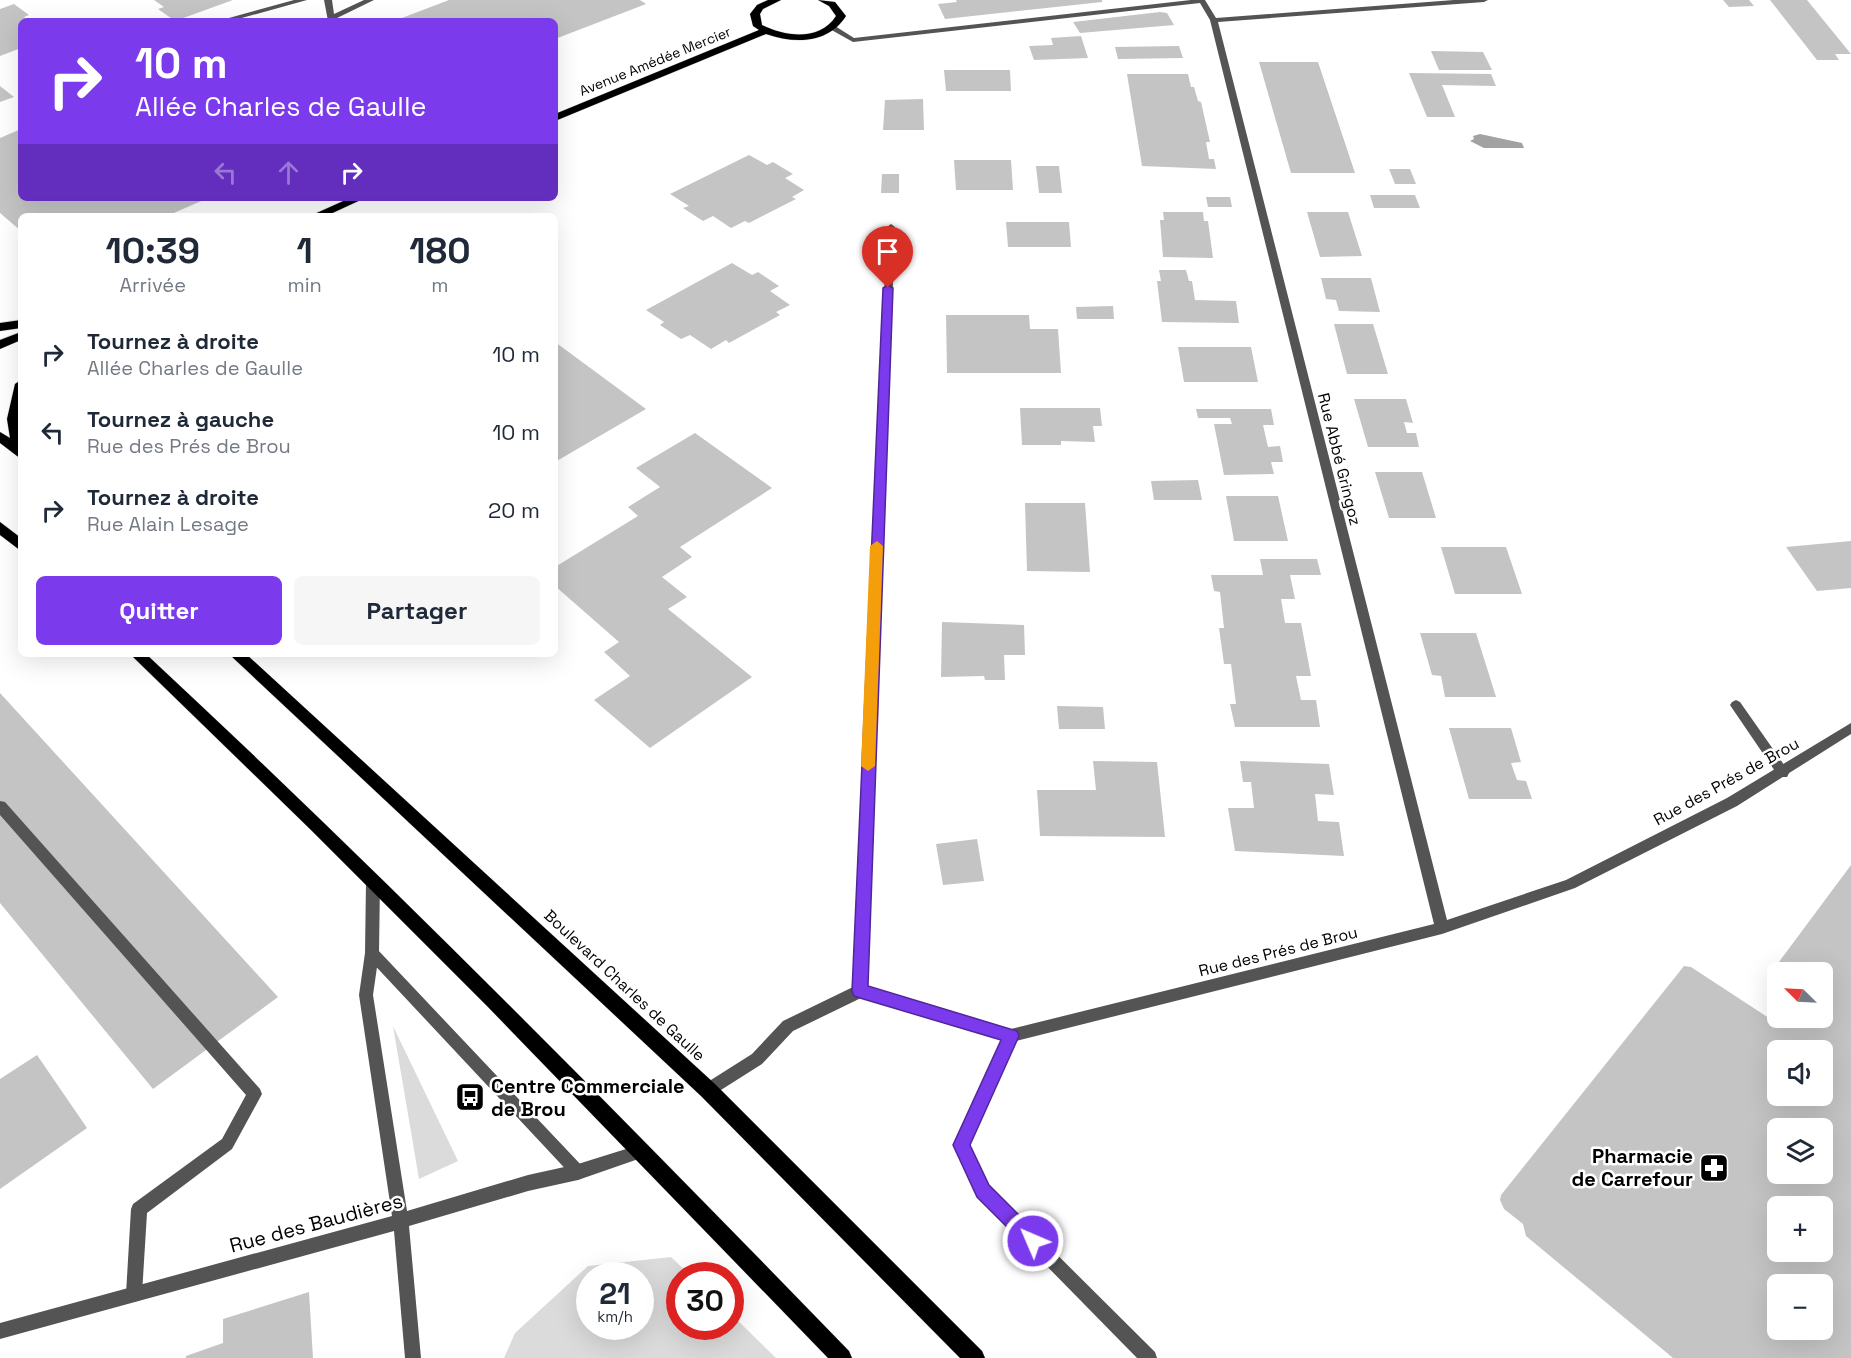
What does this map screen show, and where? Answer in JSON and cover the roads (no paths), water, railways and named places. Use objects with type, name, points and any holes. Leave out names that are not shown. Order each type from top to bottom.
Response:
[{"type":"main road","points":[[770,1],[756,14],[758,26],[765,31],[800,37],[832,28],[841,16],[833,1]]},
{"type":"main road","name":"Avenue Amédée Mercier","points":[[558,117],[765,31]]},
{"type":"main road","points":[[323,213],[353,201]]},
{"type":"main road","points":[[0,327],[18,324]]},
{"type":"main road","points":[[0,345],[18,337]]},
{"type":"main road","points":[[18,397],[13,419],[18,444]]},
{"type":"main road","points":[[0,436],[18,452]]},
{"type":"main road","points":[[0,527],[18,543]]},
{"type":"main road","points":[[140,657],[373,882],[642,1151],[842,1358]]},
{"type":"main road","name":"Boulevard Charles de Gaulle","points":[[239,657],[708,1090],[975,1358]]},
{"type":"street","points":[[234,18],[303,0]]},
{"type":"street","points":[[328,0],[332,18]]},
{"type":"street","points":[[336,18],[370,0]]},
{"type":"street","points":[[832,28],[853,40],[1201,0]]},
{"type":"street","name":"Rue Abbé Gringoz","points":[[1201,0],[1214,20],[1442,928]]},
{"type":"street","points":[[1214,20],[1484,0]]},
{"type":"street","points":[[860,991],[891,227]]},
{"type":"street","points":[[1736,705],[1783,773]]},
{"type":"street","name":"Rue des Prés de Brou","points":[[1011,1036],[1442,928],[1570,884],[1732,802],[1783,773],[1851,728]]},
{"type":"street","points":[[0,806],[255,1094],[227,1144],[138,1209],[134,1294]]},
{"type":"street","points":[[373,882],[372,953],[366,995],[401,1221],[413,1358]]},
{"type":"street","points":[[372,953],[578,1172]]},
{"type":"street","points":[[708,1090],[757,1059],[788,1026],[860,991],[1011,1036],[962,1145],[983,1191],[1149,1358]]},
{"type":"street","name":"Rue des Baudières","points":[[0,1331],[401,1221],[528,1183],[578,1172],[642,1151]]},
{"type":"place","name":"Centre Commerciale de Brou","points":[[470,1097]]},
{"type":"place","name":"Pharmacie de Carrefour","points":[[1714,1168]]}]
